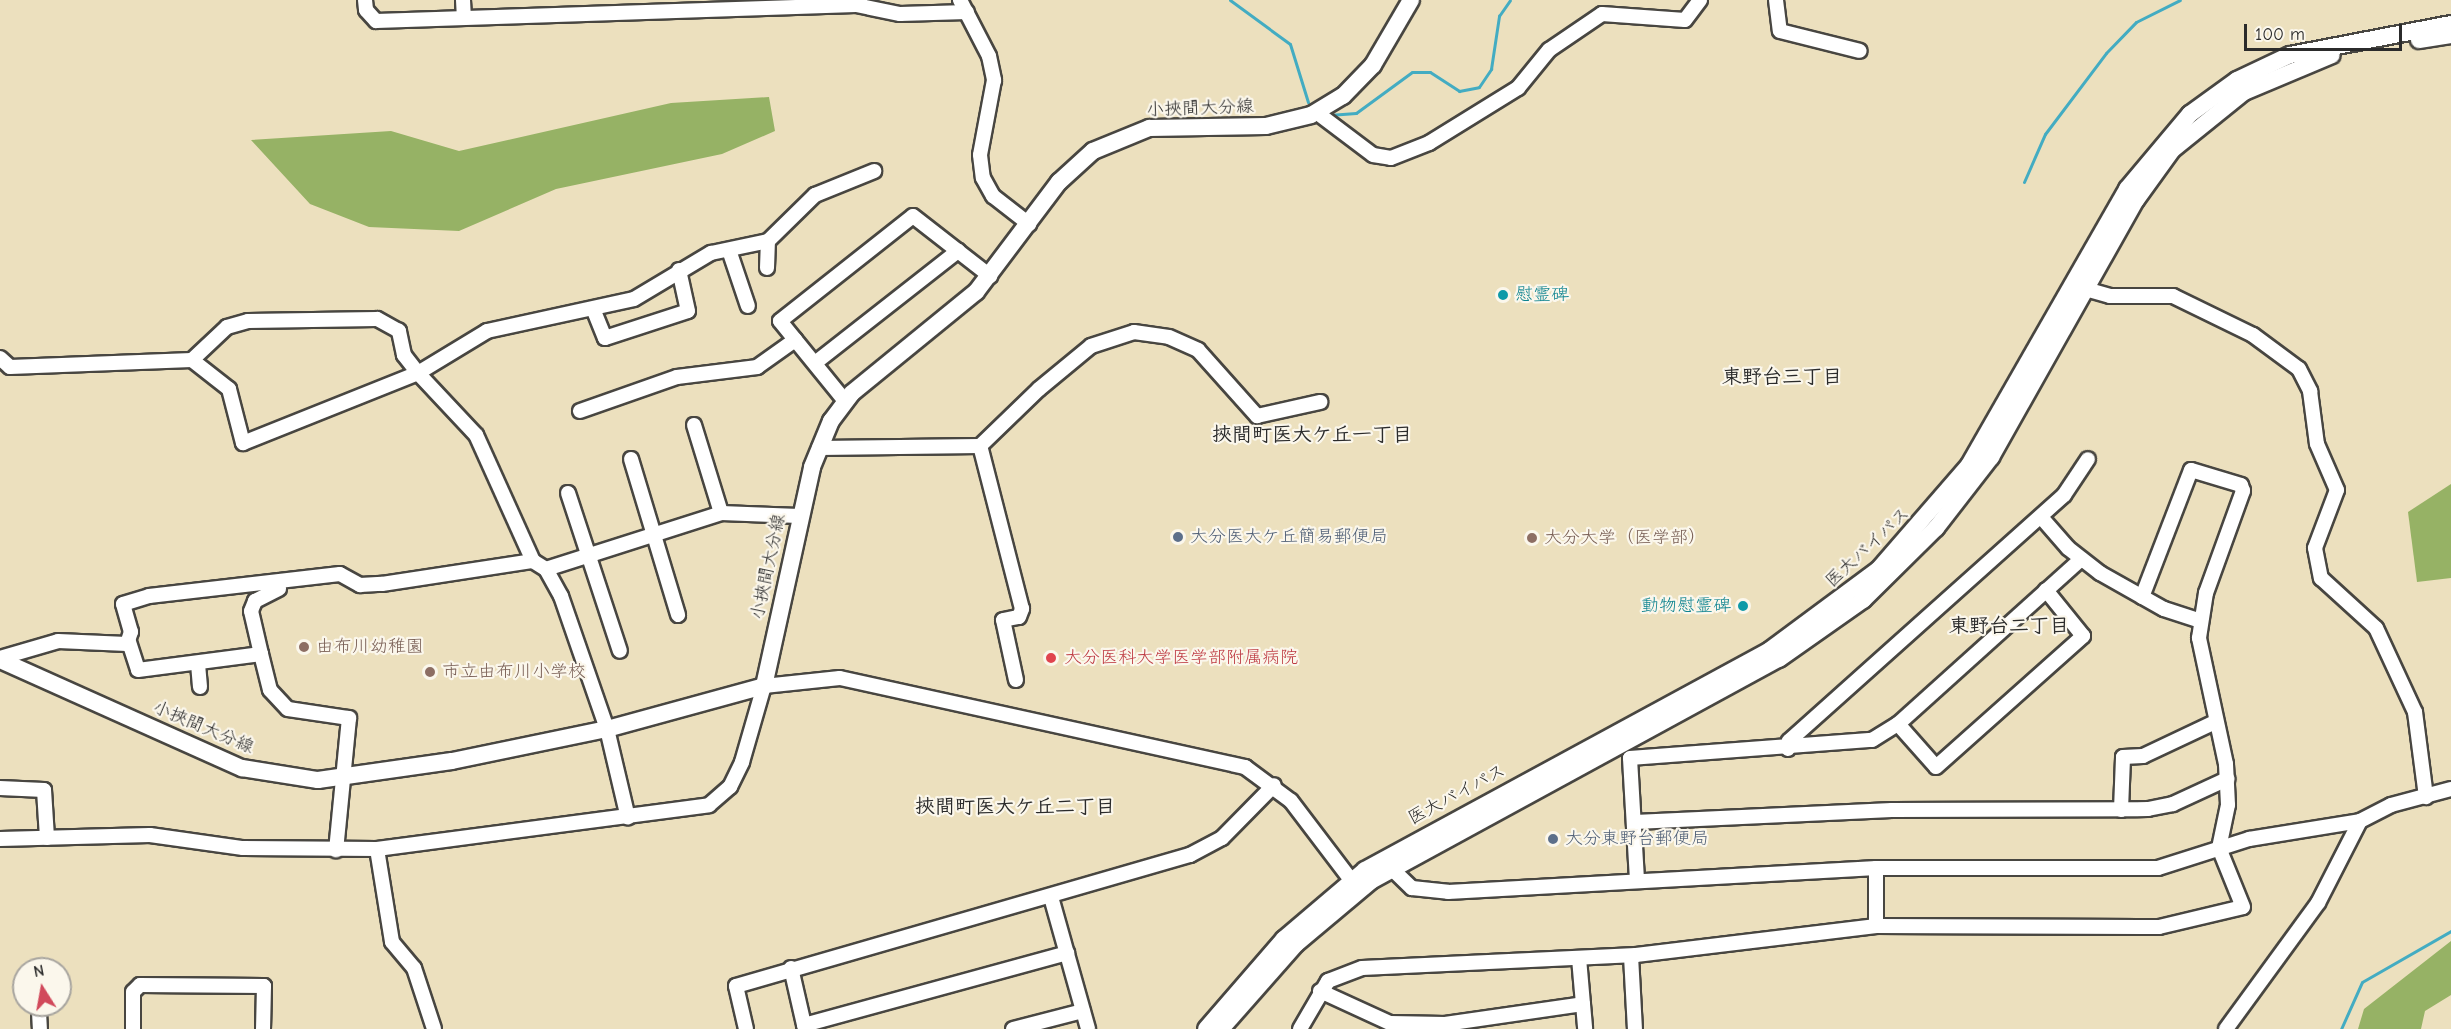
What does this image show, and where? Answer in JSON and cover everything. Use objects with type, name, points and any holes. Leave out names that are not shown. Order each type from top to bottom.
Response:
[{"type":"main road","name":"小挾間大分線","points":[[0,659],[242,768],[341,779],[607,729],[764,686],[799,516],[819,448],[845,401],[990,276],[1069,171],[1112,140],[1149,128],[1266,126],[1316,112],[1343,96],[1373,65],[1411,0]]},
{"type":"main road","name":"医大バイパス","points":[[1206,1029],[1267,956],[1355,885],[1431,830],[1770,650],[1879,569],[1969,465],[2138,171],[2171,132],[2216,94],[2258,68],[2306,50],[2451,24]]},
{"type":"main road","name":"医大バイパス","points":[[1221,1029],[1289,951],[1355,885],[1391,868],[1779,659],[1887,578],[1936,528],[1991,458],[2147,181],[2198,124],[2291,68],[2333,55],[2451,35]]},
{"type":"street","points":[[365,0],[366,10],[376,21],[608,6],[856,5],[900,14],[964,6],[989,56],[994,80],[980,155],[983,178],[993,196],[1029,224]]},
{"type":"street","points":[[463,0],[464,17]]},
{"type":"street","points":[[1316,112],[1373,155],[1390,159],[1429,143],[1518,88],[1549,50],[1602,14],[1685,20],[1700,0]]},
{"type":"street","points":[[1776,0],[1780,31],[1860,51]]},
{"type":"street","points":[[0,357],[10,367],[192,360],[229,389],[243,443],[418,373],[487,331],[594,311],[634,299],[679,270],[745,242],[768,241],[815,195],[874,171]]},
{"type":"street","points":[[845,401],[780,321],[913,216],[990,276]]},
{"type":"street","points":[[767,268],[768,241]]},
{"type":"street","points":[[729,250],[748,306]]},
{"type":"street","points":[[815,363],[958,251]]},
{"type":"street","points":[[594,311],[605,338],[688,311],[679,270]]},
{"type":"street","points":[[2089,290],[2110,296],[2173,297],[2253,335],[2299,369],[2310,391],[2316,444],[2337,490],[2315,548],[2321,578],[2376,628],[2415,712],[2426,797]]},
{"type":"street","points":[[192,360],[227,327],[248,321],[377,319],[399,332],[404,355],[476,435],[533,561],[546,569],[561,596],[607,729],[628,818]]},
{"type":"street","points":[[819,448],[980,446],[1091,346],[1126,333],[1169,337],[1198,350],[1257,416],[1320,402]]},
{"type":"street","points":[[580,411],[677,377],[757,367],[795,340]]},
{"type":"street","points":[[694,425],[721,513]]},
{"type":"street","points":[[980,446],[1022,609],[1019,617],[1004,620],[1016,680]]},
{"type":"street","points":[[631,459],[678,615]]},
{"type":"street","points":[[1788,749],[1789,741],[2041,517],[2078,479],[2088,459]]},
{"type":"street","points":[[1300,1029],[1320,991],[1341,973],[1362,968],[1631,956],[1876,926],[2159,927],[2212,918],[2244,907],[2219,848],[2228,805],[2227,779],[2200,658],[2200,621],[2243,491],[2241,484],[2190,470],[2142,597]]},
{"type":"street","points":[[568,493],[620,651]]},
{"type":"street","points":[[546,569],[721,513],[799,516]]},
{"type":"street","points":[[2041,517],[2080,560],[2142,597],[2200,621]]},
{"type":"street","points":[[1637,880],[1630,758],[1859,744],[1898,724],[2080,560]]},
{"type":"street","points":[[261,654],[138,670],[129,642],[126,600],[290,584],[340,574],[360,585],[382,584],[533,561]]},
{"type":"street","points":[[290,584],[255,601],[251,611],[270,690],[288,709],[349,718],[341,779],[336,850]]},
{"type":"street","points":[[1898,724],[1936,767],[2083,636],[2046,590]]},
{"type":"street","points":[[0,659],[58,641],[129,642]]},
{"type":"street","points":[[198,664],[200,687]]},
{"type":"street","points":[[0,839],[150,835],[243,848],[377,849],[628,818],[718,801],[742,762],[764,686],[820,678],[882,684],[1229,761],[1274,785],[1355,885]]},
{"type":"street","points":[[2121,810],[2123,756],[2143,756],[2215,722]]},
{"type":"street","points":[[1635,822],[1892,810],[2121,810],[2174,804],[2227,779]]},
{"type":"street","points":[[746,1029],[736,986],[791,968],[1051,897],[1208,847],[1274,785]]},
{"type":"street","points":[[0,788],[44,790],[47,838]]},
{"type":"street","points":[[1391,868],[1406,884],[1423,891],[1876,868],[2158,868],[2219,848],[2360,821],[2391,805],[2451,789]]},
{"type":"street","points":[[2226,1029],[2318,903],[2360,821]]},
{"type":"street","points":[[377,849],[392,942],[414,968],[435,1029]]},
{"type":"street","points":[[1876,868],[1876,926]]},
{"type":"street","points":[[1051,897],[1088,1029]]},
{"type":"street","points":[[791,968],[805,1027],[1067,953]]},
{"type":"street","points":[[1631,956],[1635,1029]]},
{"type":"street","points":[[1579,958],[1585,1029]]},
{"type":"street","points":[[133,1029],[133,992],[140,985],[264,986],[263,1029]]},
{"type":"street","points":[[1320,991],[1372,1018],[1410,1026],[1583,1004]]},
{"type":"street","points":[[1013,1029],[1083,1011]]},
{"type":"green space","points":[[769,97],[775,131],[722,154],[556,189],[459,231],[369,227],[310,204],[251,140],[391,131],[459,151],[671,103]]},
{"type":"green space","points":[[2451,484],[2451,578],[2417,582],[2408,512]]},
{"type":"green space","points":[[2451,941],[2451,995],[2425,1011],[2421,1029],[2358,1029],[2364,1009]]},
{"type":"waterway","points":[[1230,0],[1290,44],[1308,102]]},
{"type":"waterway","points":[[1329,115],[1356,113],[1412,72],[1430,72],[1459,91],[1479,87],[1491,69],[1499,16],[1510,0]]},
{"type":"waterway","points":[[2024,182],[2045,134],[2106,53],[2136,22],[2180,0]]},
{"type":"waterway","points":[[2341,1029],[2362,982],[2451,931]]},
{"type":"place","name":"慰霊碑","points":[[1503,295]]},
{"type":"place","name":"大分医大ケ丘簡易郵便局","points":[[1178,537]]},
{"type":"place","name":"大分大学（医学部）","points":[[1532,538]]},
{"type":"place","name":"動物慰霊碑","points":[[1743,606]]},
{"type":"place","name":"由布川幼稚園","points":[[304,647]]},
{"type":"place","name":"大分医科大学医学部附属病院","points":[[1051,658]]},
{"type":"place","name":"市立由布川小学校","points":[[430,672]]},
{"type":"place","name":"大分東野台郵便局","points":[[1553,839]]},
{"type":"district","name":"東野台三丁目","points":[[1782,376]]},
{"type":"district","name":"挾間町医大ケ丘一丁目","points":[[1312,434]]},
{"type":"district","name":"東野台二丁目","points":[[2009,625]]},
{"type":"district","name":"挾間町医大ケ丘二丁目","points":[[1015,806]]}]
